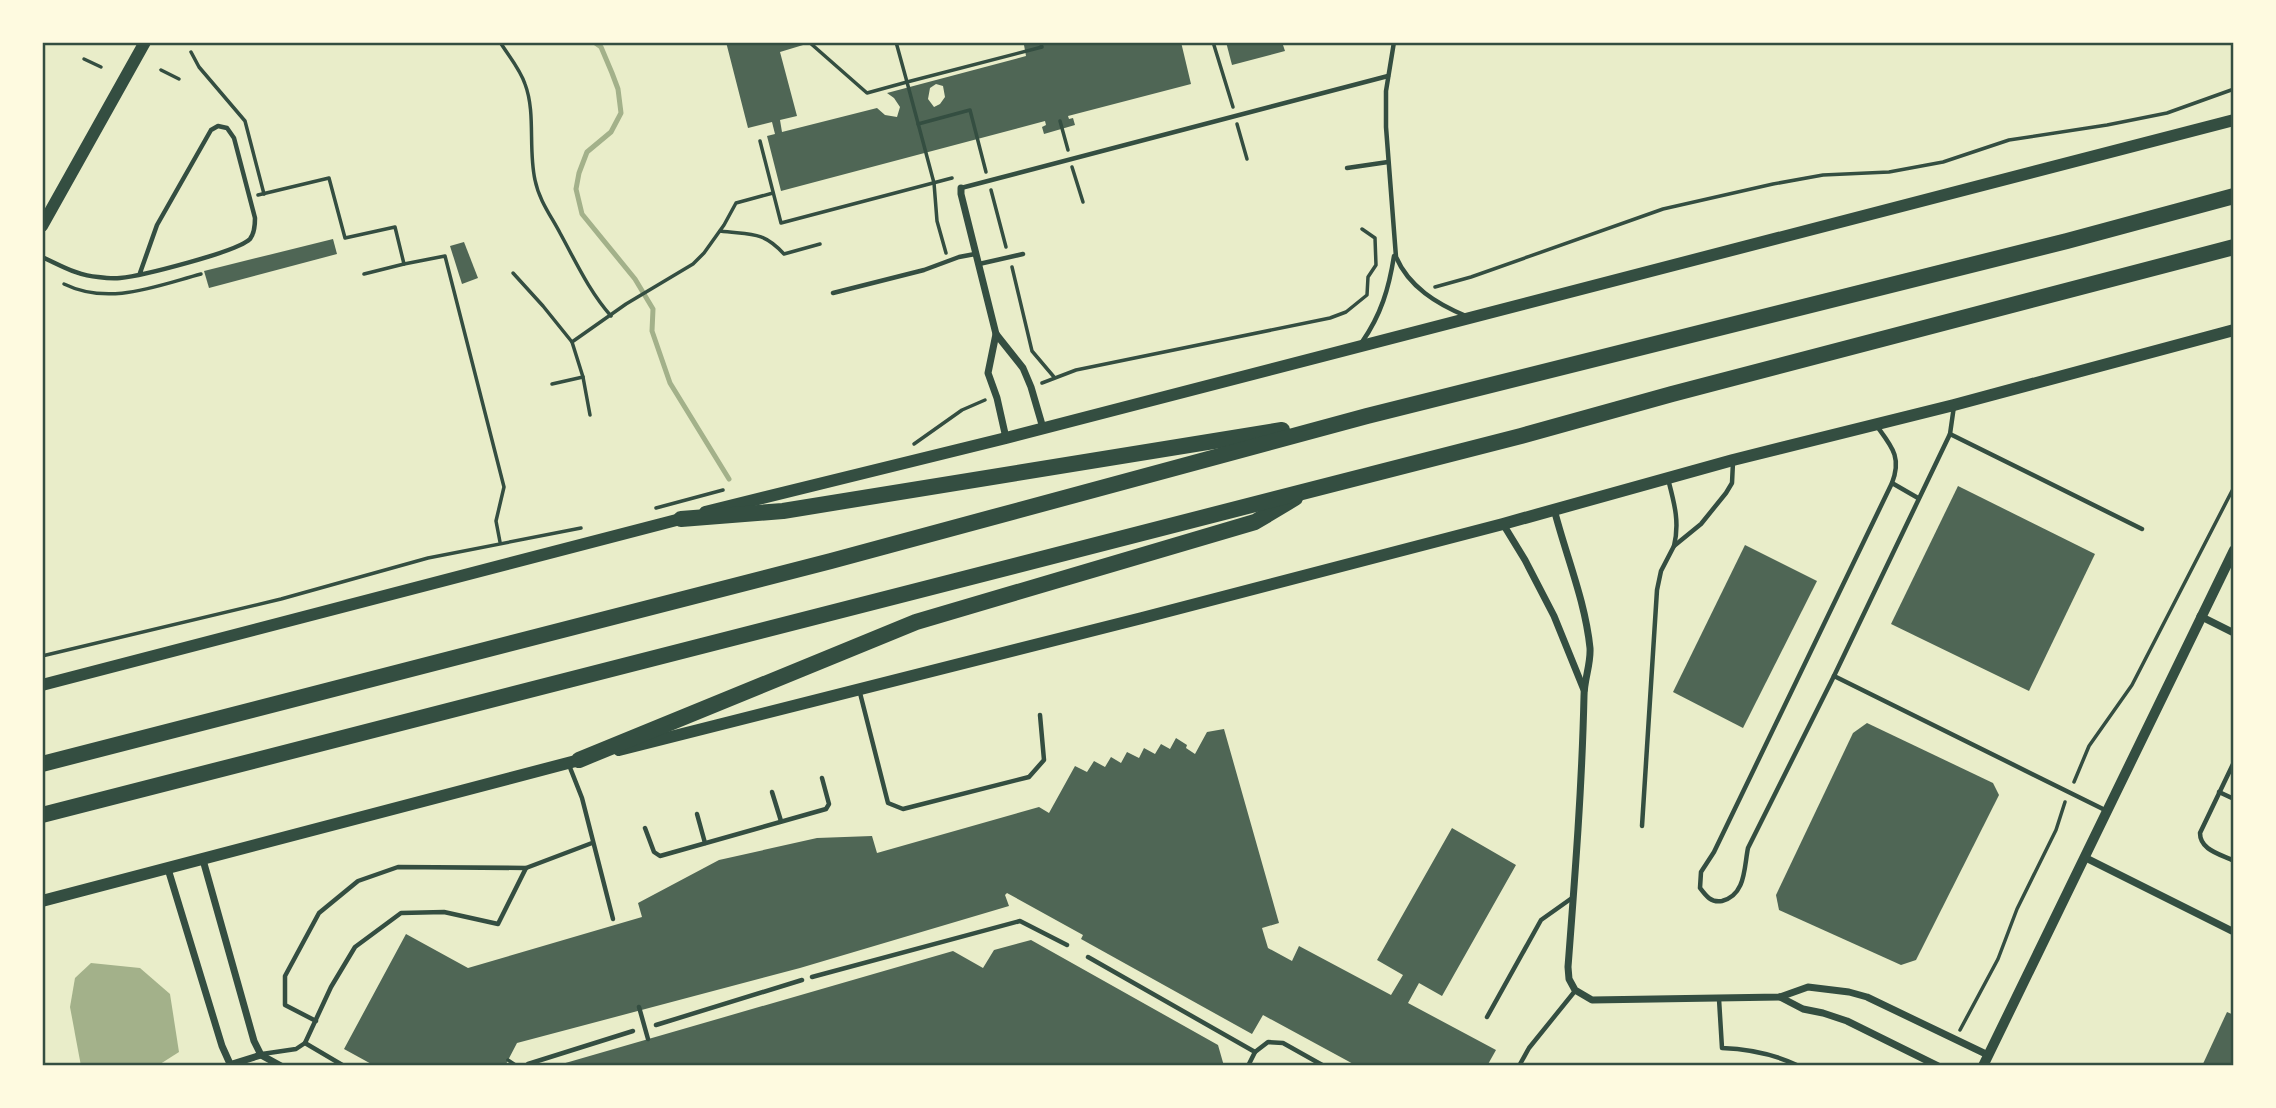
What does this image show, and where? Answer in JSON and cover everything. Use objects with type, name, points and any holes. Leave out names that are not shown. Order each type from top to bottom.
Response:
[{"type":"highway","points":[[42,764],[831,561],[1367,416],[2067,242],[2234,196]]},
{"type":"highway","points":[[42,815],[1521,436],[1685,390],[2234,247]]},
{"type":"highway","points":[[681,519],[783,511],[1367,416]]},
{"type":"highway","points":[[574,762],[916,622],[1255,522],[1315,487]]},
{"type":"main road","points":[[42,226],[145,42]]},
{"type":"main road","points":[[42,685],[2234,120]]},
{"type":"main road","points":[[42,901],[858,688],[1503,524],[1733,460],[1954,405],[2234,330]]},
{"type":"street","points":[[961,188],[996,334],[1023,368],[1043,428]]},
{"type":"street","points":[[996,334],[988,373],[997,397],[1006,438]]},
{"type":"street","points":[[1554,509],[1564,549],[1579,588],[1590,653],[1584,691],[1583,752],[1568,967],[1569,979],[1575,990],[1592,1000],[1780,997],[1808,987],[1849,992],[1867,997],[1985,1061],[2234,550]]},
{"type":"street","points":[[1503,524],[1554,616],[1584,691]]},
{"type":"street","points":[[2200,616],[2234,633]]},
{"type":"street","points":[[2084,857],[2234,932]]},
{"type":"street","points":[[203,860],[254,1041],[261,1055],[281,1066]]},
{"type":"street","points":[[169,869],[229,1066],[261,1055]]},
{"type":"street","points":[[1780,997],[1803,1009],[1847,1021],[1938,1066]]},
{"type":"lane","points":[[1394,42],[1388,76],[1386,127],[1396,257],[1405,275],[1419,289],[1450,309],[1469,317]]},
{"type":"lane","points":[[961,188],[1388,76]]},
{"type":"lane","points":[[42,257],[82,275],[119,278],[140,273],[236,247],[250,238],[255,227],[255,218],[234,138],[227,128],[218,126],[211,130],[157,225],[140,273]]},
{"type":"lane","points":[[1347,168],[1388,162]]},
{"type":"lane","points":[[1359,347],[1375,323],[1387,293],[1395,248]]},
{"type":"lane","points":[[833,293],[975,254]]},
{"type":"lane","points":[[978,265],[1023,254]]},
{"type":"lane","points":[[1876,424],[1897,458],[1898,468],[1714,852],[1701,872],[1700,888],[1708,898],[1716,902],[1728,900],[1737,893],[1743,879],[1748,848],[1950,435],[1954,405]]},
{"type":"lane","points":[[1950,435],[2142,529]]},
{"type":"lane","points":[[1674,546],[1701,524],[1726,493],[1732,483],[1733,460]]},
{"type":"lane","points":[[1642,826],[1657,590],[1661,571],[1674,546],[1678,529],[1667,478]]},
{"type":"lane","points":[[1892,483],[1919,498]]},
{"type":"lane","points":[[1833,676],[2106,810]]},
{"type":"lane","points":[[858,688],[888,803],[903,809],[1029,777],[1044,761],[1040,715]]},
{"type":"lane","points":[[574,762],[592,844],[613,919]]},
{"type":"lane","points":[[2234,762],[2200,833],[2200,841],[2204,847],[2234,860]]},
{"type":"lane","points":[[645,828],[653,852],[660,856],[826,809],[829,804],[822,778]]},
{"type":"lane","points":[[772,792],[781,821]]},
{"type":"lane","points":[[2219,792],[2234,799]]},
{"type":"lane","points":[[697,814],[705,843]]},
{"type":"lane","points":[[316,1021],[285,1004],[285,976],[320,913],[358,881],[398,867],[526,867],[592,844]]},
{"type":"lane","points":[[261,1055],[296,1049],[305,1043],[331,987],[355,947],[401,913],[444,912],[498,924],[526,867]]},
{"type":"lane","points":[[1487,1017],[1541,920],[1572,898]]},
{"type":"lane","points":[[812,977],[1020,922],[1067,945]]},
{"type":"lane","points":[[1088,957],[1255,1052]]},
{"type":"lane","points":[[656,1025],[802,980]]},
{"type":"lane","points":[[1519,1066],[1529,1048],[1575,990]]},
{"type":"lane","points":[[1719,999],[1722,1048],[1746,1049],[1768,1054],[1799,1066]]},
{"type":"lane","points":[[639,1007],[648,1039]]},
{"type":"lane","points":[[528,1065],[634,1031]]},
{"type":"lane","points":[[1248,1066],[1255,1052],[1268,1042],[1283,1043],[1324,1066]]},
{"type":"lane","points":[[305,1043],[344,1066]]},
{"type":"path","points":[[500,42],[525,84],[531,114],[530,147],[535,181],[542,202],[580,272],[611,316]]},
{"type":"path","points":[[808,42],[867,93],[1042,47],[1040,42]]},
{"type":"path","points":[[896,42],[934,183],[937,220],[949,261]]},
{"type":"path","points":[[1213,42],[1247,159]]},
{"type":"path","points":[[84,59],[101,67]]},
{"type":"path","points":[[161,70],[179,79]]},
{"type":"path","points":[[1419,289],[1471,277],[1663,209],[1823,175],[1889,172],[1935,164],[2009,140],[2167,113],[2234,89]]},
{"type":"path","points":[[918,124],[970,110],[1032,351],[1055,377]]},
{"type":"path","points":[[760,141],[781,223],[960,176]]},
{"type":"path","points":[[249,197],[329,178],[345,238],[395,227],[404,264]]},
{"type":"path","points":[[572,342],[626,304],[693,264],[720,231],[736,203],[773,193]]},
{"type":"path","points":[[1362,229],[1375,238],[1376,265],[1368,277],[1367,295]]},
{"type":"path","points":[[720,231],[758,234],[772,241],[784,254],[820,244]]},
{"type":"path","points":[[364,274],[444,256],[504,487],[496,522],[500,542]]},
{"type":"path","points":[[513,273],[572,342],[583,377],[590,415]]},
{"type":"path","points":[[1039,385],[1076,370],[1330,318],[1346,312],[1367,295],[1387,293]]},
{"type":"path","points":[[552,384],[583,377]]},
{"type":"path","points":[[908,446],[980,402]]},
{"type":"path","points":[[2079,772],[2079,766],[2089,746],[2132,685],[2234,487]]},
{"type":"path","points":[[698,495],[725,490]]},
{"type":"path","points":[[42,656],[281,599],[428,558],[561,532]]},
{"type":"path","points":[[1966,1017],[1998,959],[2017,909],[2056,830],[2061,814]]},
{"type":"path","points":[[508,1060],[517,1066]]},
{"type":"shaded area","points":[[91,963],[140,968],[170,994],[179,1052],[157,1066],[81,1066],[70,1007],[75,978]]},
{"type":"building","points":[[726,42],[813,42],[780,52],[797,116],[780,120],[782,132],[877,108],[885,115],[897,117],[900,107],[887,93],[1026,56],[1024,45],[1036,42],[1067,42],[1068,45],[1080,42],[1181,42],[1191,84],[1068,116],[1069,119],[1073,118],[1075,125],[1044,134],[1042,127],[1046,125],[1045,121],[781,191],[767,136],[775,134],[772,122],[748,128]],"holes":[[[936,84],[943,86],[945,97],[934,107],[928,99],[930,88]]]},
{"type":"building","points":[[1226,42],[1282,42],[1285,51],[1232,65]]},
{"type":"building","points":[[333,239],[337,254],[209,288],[204,271]]},
{"type":"building","points":[[464,242],[478,278],[462,284],[450,246]]},
{"type":"building","points":[[1958,486],[2095,554],[2029,691],[1891,624]]},
{"type":"building","points":[[1745,545],[1817,581],[1743,728],[1673,692]]},
{"type":"building","points":[[1867,723],[1993,783],[1999,795],[1916,960],[1901,965],[1779,910],[1776,895],[1853,733]]},
{"type":"building","points":[[1224,729],[1279,923],[1262,928],[1268,948],[1292,961],[1299,946],[1391,995],[1403,975],[1377,960],[1452,828],[1516,865],[1442,996],[1419,983],[1408,1003],[1496,1050],[1487,1066],[1357,1066],[1263,1015],[1252,1034],[1081,939],[1083,935],[1007,893],[1005,895],[1009,906],[800,968],[517,1043],[505,1066],[375,1066],[344,1049],[406,934],[468,968],[642,917],[638,903],[719,860],[817,838],[872,836],[877,853],[1039,807],[1049,813],[1075,766],[1087,772],[1094,761],[1105,767],[1111,757],[1121,763],[1127,752],[1139,758],[1144,748],[1155,754],[1161,744],[1170,749],[1176,738],[1195,754],[1207,732]]},
{"type":"building","points":[[1031,940],[1218,1045],[1224,1066],[555,1066],[953,951],[983,968],[994,950]]},
{"type":"building","points":[[2227,1012],[2234,1015],[2234,1066],[2202,1066]]},
{"type":"waterway","points":[[594,42],[601,47],[612,73],[618,89],[621,113],[611,132],[587,152],[576,189],[582,214],[635,279],[653,309],[652,331],[670,383],[729,479]]}]
